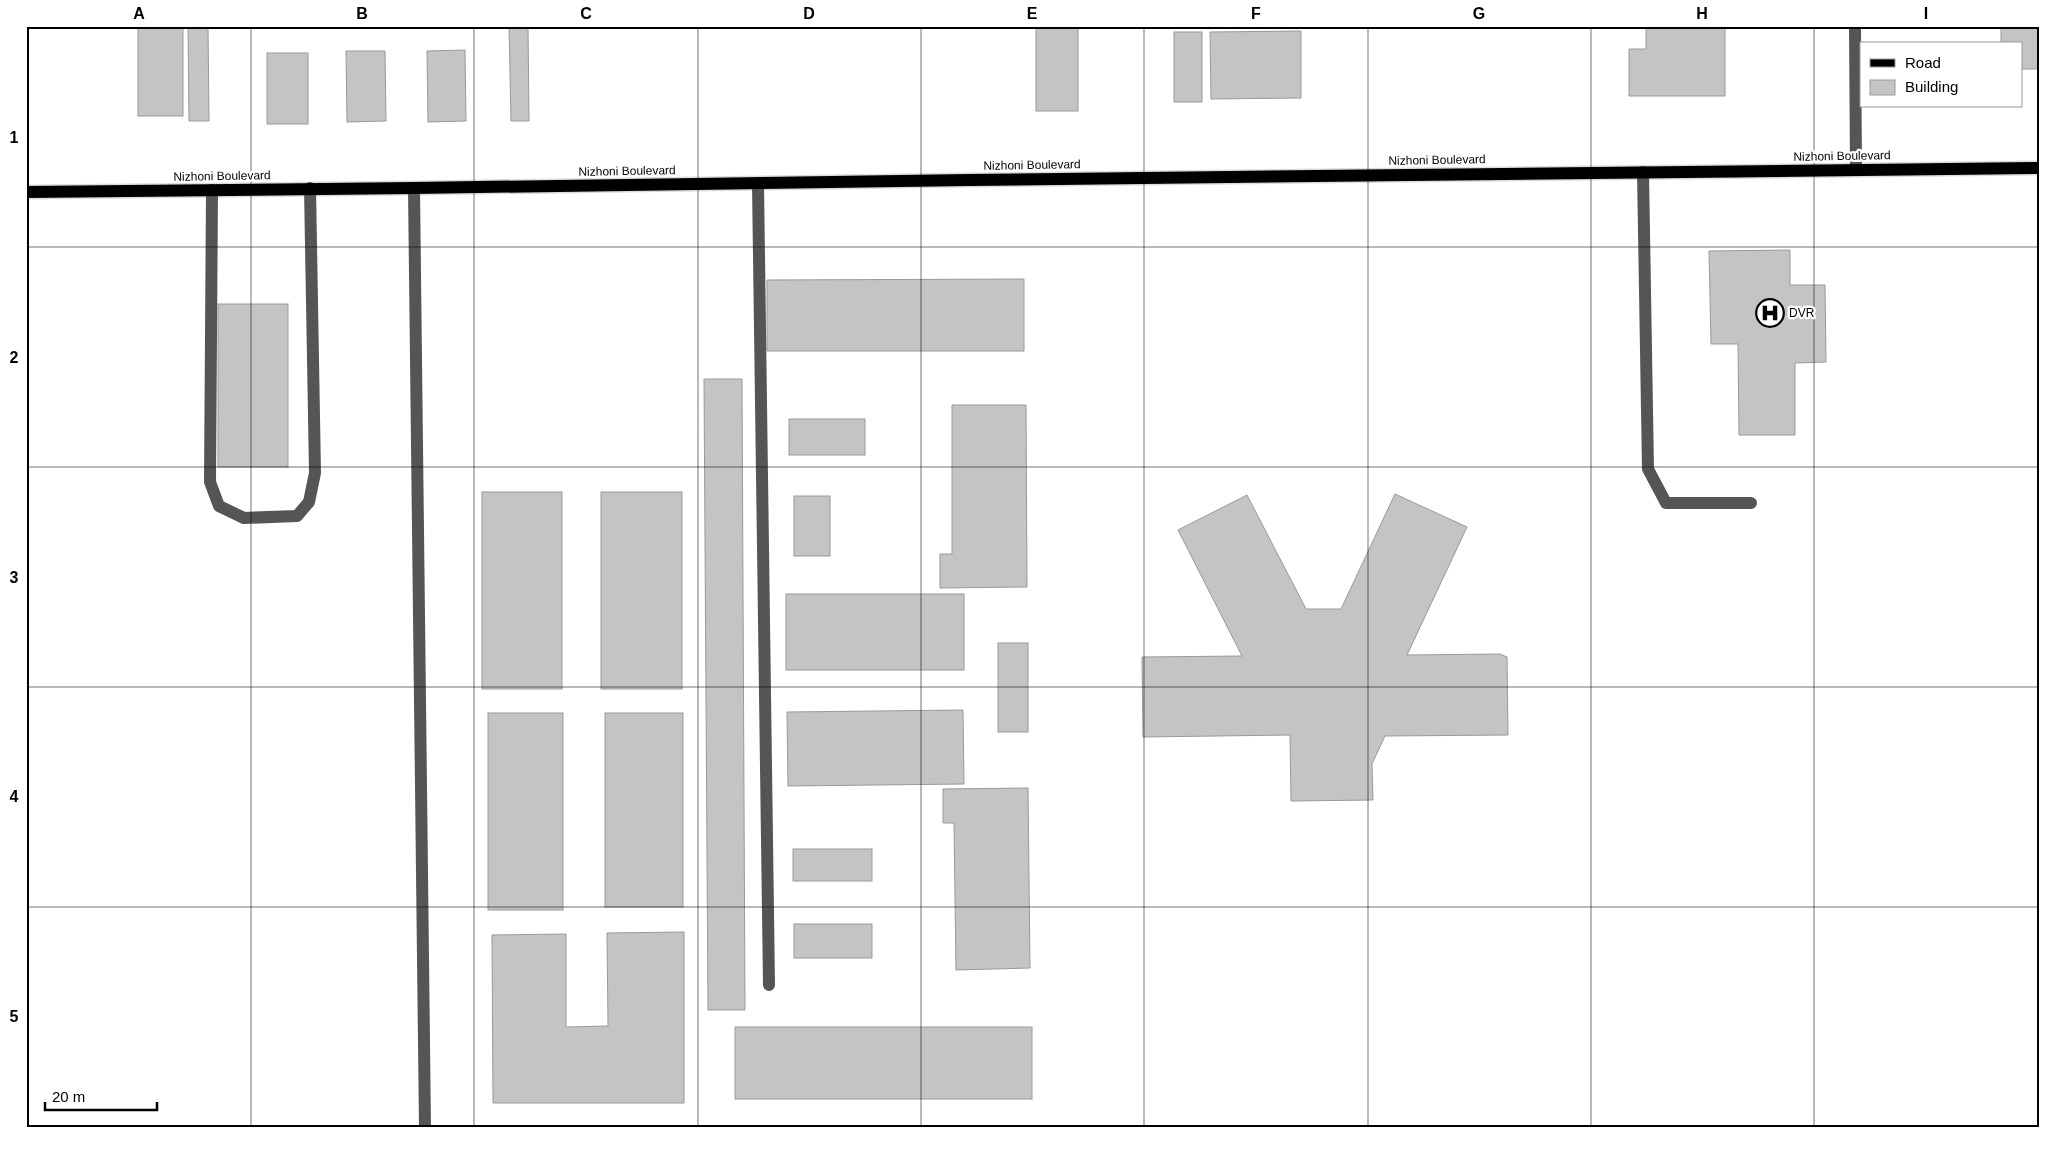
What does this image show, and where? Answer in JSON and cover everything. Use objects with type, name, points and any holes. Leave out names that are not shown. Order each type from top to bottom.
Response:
[{"type":"main road","name":"Nizhoni Boulevard","points":[[26,192],[2039,168]]},
{"type":"street","points":[[1855,26],[1856,169]]},
{"type":"street","points":[[1643,172],[1648,469],[1666,503],[1751,503]]},
{"type":"street","points":[[758,183],[769,985]]},
{"type":"street","points":[[212,190],[210,482],[219,506],[244,518],[297,516],[308,502],[315,473],[310,188]]},
{"type":"street","points":[[414,188],[425,1128]]},
{"type":"building","points":[[138,26],[183,26],[183,116],[138,116]]},
{"type":"building","points":[[188,26],[208,26],[209,121],[189,121]]},
{"type":"building","points":[[509,26],[528,26],[529,121],[511,121]]},
{"type":"building","points":[[1036,26],[1078,26],[1078,111],[1036,111]]},
{"type":"building","points":[[1646,26],[1725,26],[1725,96],[1629,96],[1629,49],[1646,49]]},
{"type":"building","points":[[2001,26],[2039,26],[2039,69],[2022,69],[2022,42],[2001,42]]},
{"type":"building","points":[[1301,31],[1301,98],[1211,99],[1210,32]]},
{"type":"building","points":[[1174,32],[1202,32],[1202,102],[1174,102]]},
{"type":"building","points":[[465,50],[466,121],[428,122],[427,51]]},
{"type":"building","points":[[346,51],[385,51],[386,121],[347,122]]},
{"type":"building","points":[[267,53],[308,53],[308,124],[267,124]]},
{"type":"building","points":[[1790,250],[1790,285],[1825,285],[1826,362],[1795,363],[1795,435],[1739,435],[1738,344],[1711,344],[1709,251]]},
{"type":"building","points":[[1024,279],[1024,351],[767,351],[767,280]]},
{"type":"building","points":[[218,304],[288,304],[288,467],[218,467]]},
{"type":"building","points":[[704,379],[742,379],[745,1010],[708,1010]]},
{"type":"building","points":[[952,405],[1026,405],[1027,587],[940,588],[940,554],[952,554]]},
{"type":"building","points":[[789,419],[865,419],[865,455],[789,455]]},
{"type":"building","points":[[482,492],[562,492],[562,689],[482,689]]},
{"type":"building","points":[[601,492],[682,492],[682,689],[601,689]]},
{"type":"building","points":[[1395,494],[1467,527],[1407,655],[1500,654],[1507,657],[1508,735],[1385,736],[1372,764],[1373,800],[1291,801],[1290,735],[1143,737],[1142,657],[1242,656],[1178,530],[1247,495],[1306,609],[1341,609]]},
{"type":"building","points":[[794,496],[830,496],[830,556],[794,556]]},
{"type":"building","points":[[786,594],[964,594],[964,670],[786,670]]},
{"type":"building","points":[[998,643],[1028,643],[1028,732],[998,732]]},
{"type":"building","points":[[963,710],[964,784],[788,786],[787,712]]},
{"type":"building","points":[[488,713],[563,713],[563,910],[488,910]]},
{"type":"building","points":[[605,713],[683,713],[683,907],[605,907]]},
{"type":"building","points":[[1028,788],[1030,968],[956,970],[954,823],[943,823],[943,789]]},
{"type":"building","points":[[793,849],[872,849],[872,881],[793,881]]},
{"type":"building","points":[[794,924],[872,924],[872,958],[794,958]]},
{"type":"building","points":[[684,932],[684,1103],[493,1103],[492,935],[566,934],[566,1027],[608,1026],[607,933]]},
{"type":"building","points":[[735,1027],[1032,1027],[1032,1099],[735,1099]]},
{"type":"place","name":"DVR","points":[[1770,313]]}]
